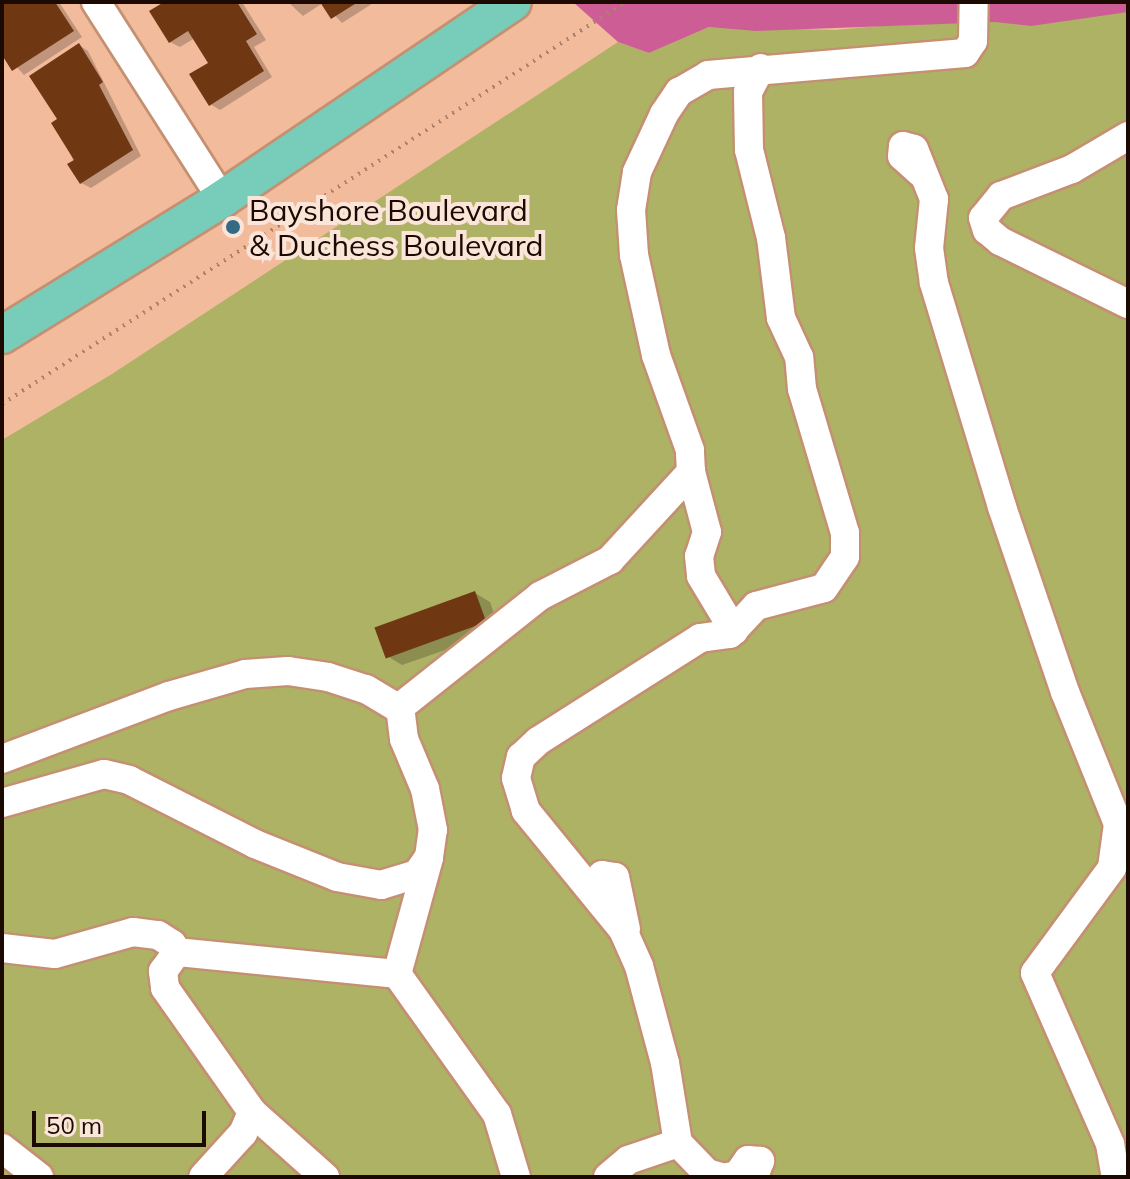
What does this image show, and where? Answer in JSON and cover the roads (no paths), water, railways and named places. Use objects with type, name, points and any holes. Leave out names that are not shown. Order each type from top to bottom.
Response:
[{"type":"main road","points":[[2,335],[222,199],[510,4]]},
{"type":"street","points":[[96,2],[222,199]]},
{"type":"street","points":[[734,631],[701,576],[699,556],[707,532],[691,472],[690,450],[656,355],[634,255],[635,184],[652,134],[679,92],[708,75],[761,68],[955,56],[970,50],[974,2]]},
{"type":"street","points":[[729,1176],[707,1173],[678,1143],[665,1063],[627,938],[594,891],[548,841],[521,801],[516,778],[521,757],[667,657],[709,634],[722,638],[734,631],[756,606],[824,588],[840,568],[847,544],[802,389],[799,357],[781,318],[771,238],[749,150],[748,92],[761,68]]},
{"type":"street","points":[[1128,136],[1072,169],[1001,196],[983,218],[1000,241],[1128,304]]},
{"type":"street","points":[[921,173],[934,199],[929,248],[934,283],[1054,663],[1118,824],[1118,852],[1112,868],[1035,973],[1110,1144],[1116,1177]]},
{"type":"street","points":[[399,709],[540,596],[610,560],[691,472]]},
{"type":"street","points":[[2,759],[169,696],[254,673],[288,671],[328,677],[366,689],[399,709],[431,809],[429,857],[397,974]]},
{"type":"street","points":[[2,803],[104,774],[129,780],[265,849],[355,881],[402,882],[417,874],[429,857]]},
{"type":"street","points":[[2,948],[55,954],[133,932],[158,935],[177,952],[397,974],[497,1114],[519,1173]]},
{"type":"street","points":[[177,952],[163,971],[165,988],[252,1112],[325,1177]]},
{"type":"street","points":[[203,1177],[243,1133],[252,1112]]},
{"type":"street","points":[[608,1177],[628,1160],[678,1143]]},
{"type":"street","points":[[2,1148],[39,1177]]},
{"type":"place","name":"Bayshore Boulevard & Duchess Boulevard","points":[[233,227]]}]
